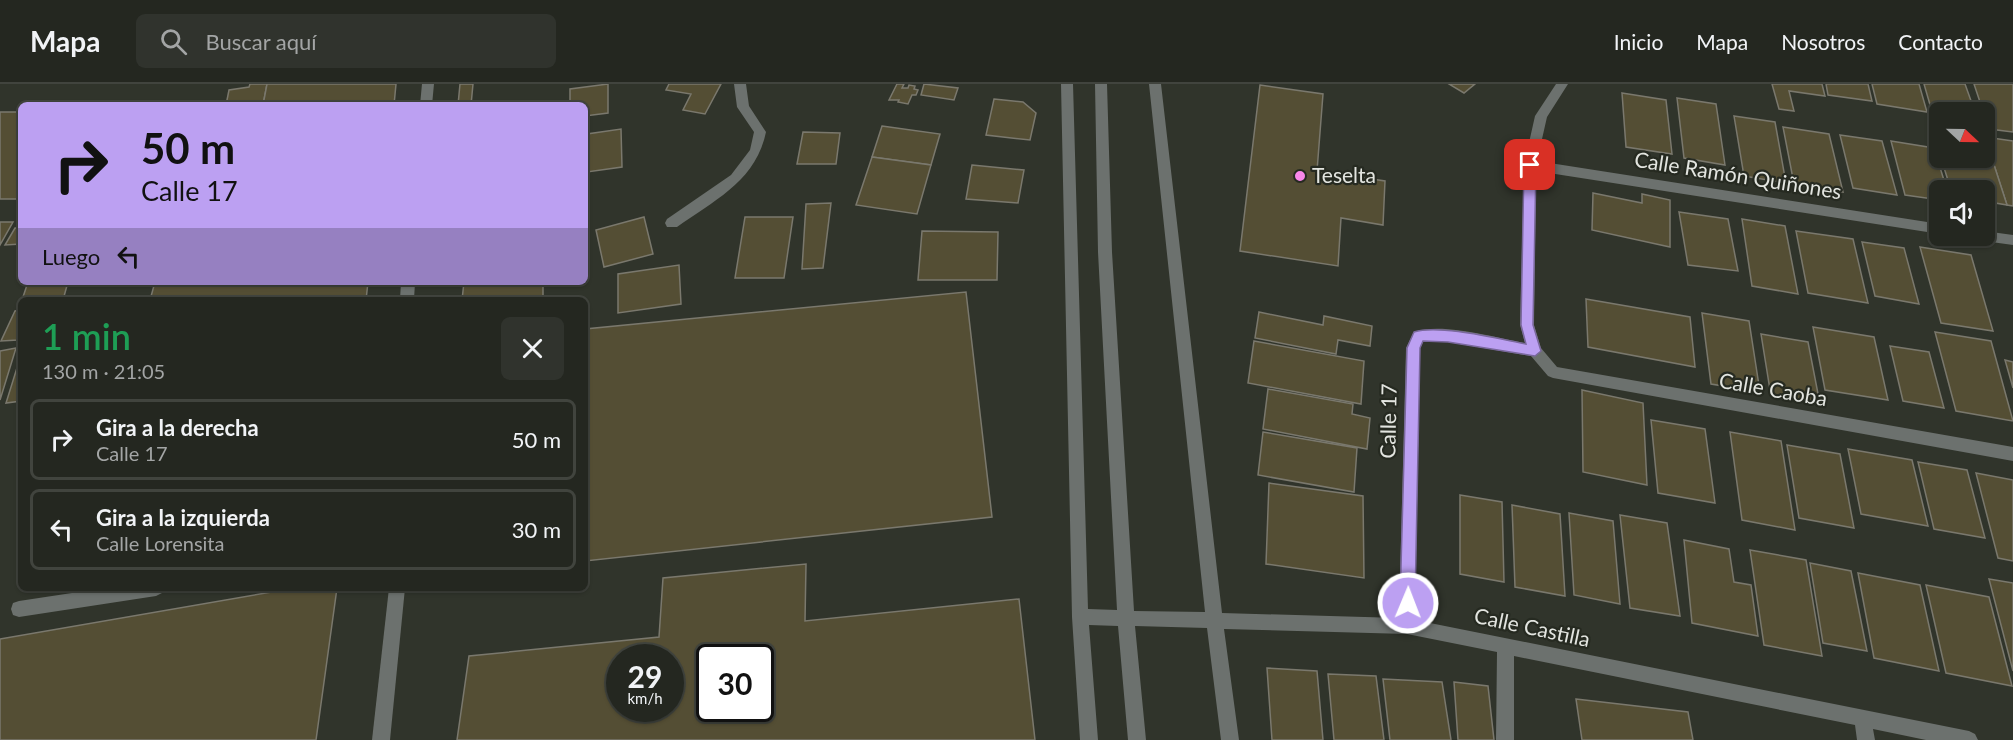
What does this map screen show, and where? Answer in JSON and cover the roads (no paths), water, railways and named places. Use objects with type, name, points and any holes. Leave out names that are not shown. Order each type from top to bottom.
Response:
[{"type":"street","points":[[426,102],[428,84]]},
{"type":"street","points":[[672,223],[736,178],[756,152],[760,132],[743,107],[740,84]]},
{"type":"street","points":[[1067,84],[1080,617],[1089,740]]},
{"type":"street","points":[[1101,84],[1105,252],[1126,618],[1137,740]]},
{"type":"street","points":[[1155,84],[1172,211],[1212,622],[1230,740]]},
{"type":"street","points":[[1535,351],[1527,325],[1530,165],[1541,116],[1562,84]]},
{"type":"street","name":"Calle Ramón Quiñones","points":[[1530,165],[1929,227]]},
{"type":"street","points":[[1995,238],[2013,240]]},
{"type":"street","name":"Calle 17","points":[[1407,626],[1413,348],[1419,336],[1448,336],[1535,351]]},
{"type":"street","name":"Calle Caoba","points":[[1535,351],[1554,372],[2013,454]]},
{"type":"street","points":[[19,609],[136,591]]},
{"type":"street","points":[[381,740],[397,591]]},
{"type":"street","name":"Calle Castilla","points":[[1080,617],[1407,626],[1969,740]]},
{"type":"street","points":[[1505,646],[1505,740]]},
{"type":"street","points":[[1862,718],[1866,740]]},
{"type":"place","name":"Teselta","points":[[1300,176]]}]
